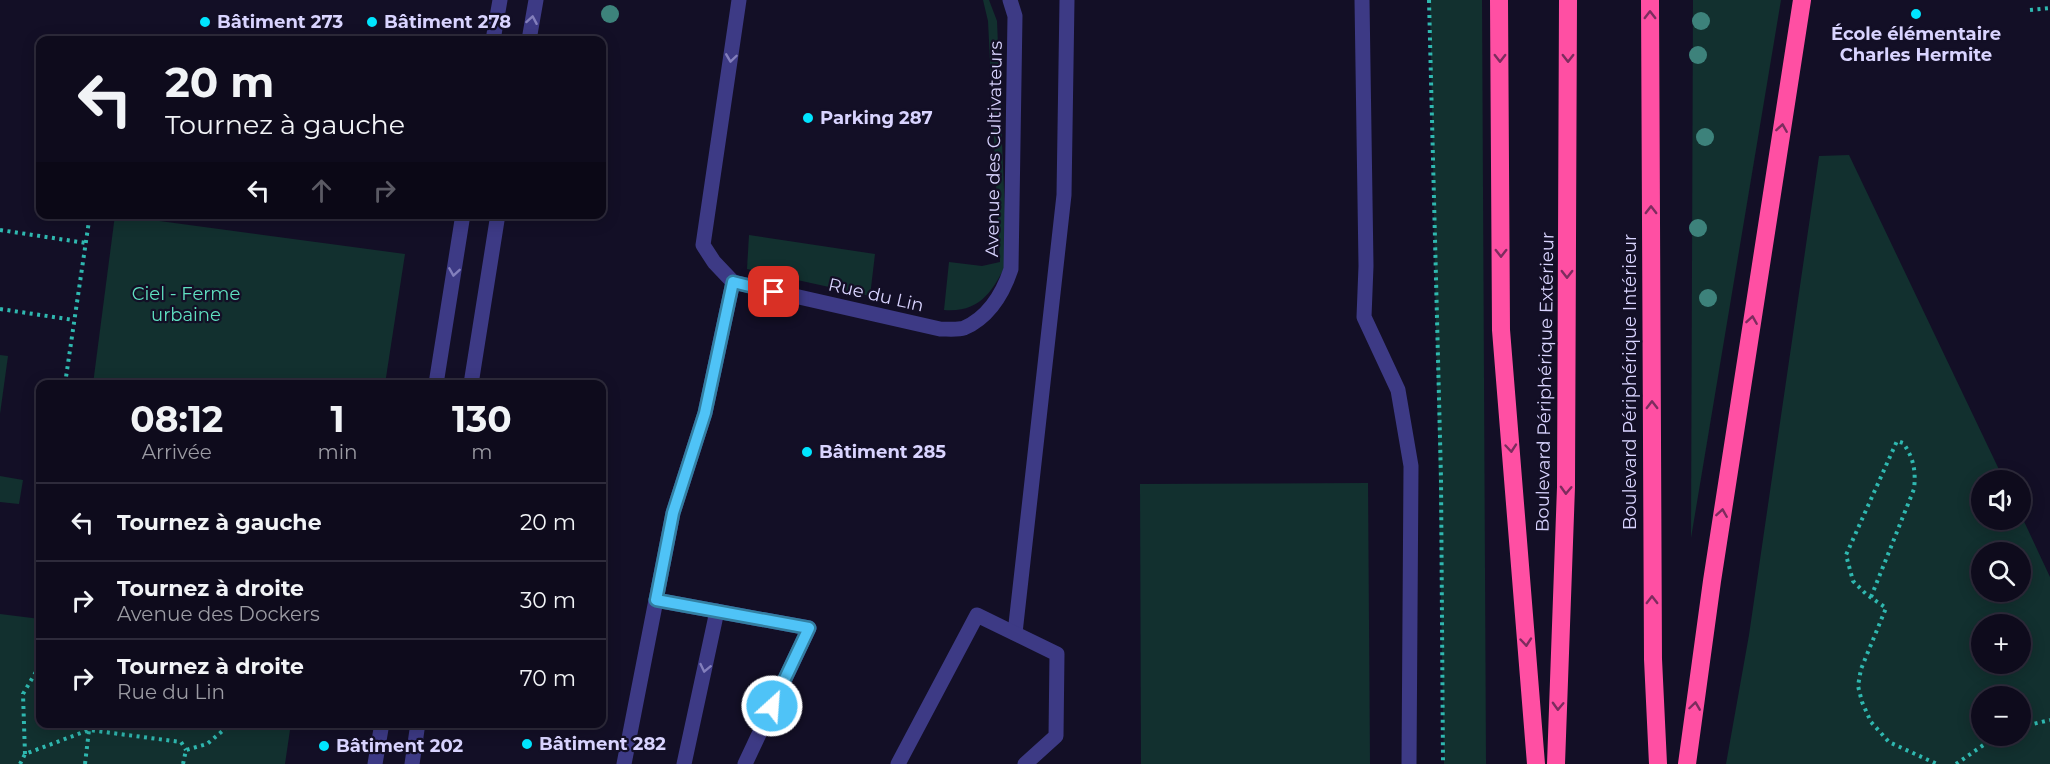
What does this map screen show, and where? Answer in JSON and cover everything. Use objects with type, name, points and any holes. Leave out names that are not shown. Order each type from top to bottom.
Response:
[{"type":"highway","points":[[1499,0],[1502,330],[1536,764]]},
{"type":"highway","name":"Boulevard Périphérique Extérieur","points":[[1556,764],[1566,488],[1568,0]]},
{"type":"highway","name":"Boulevard Périphérique Intérieur","points":[[1650,0],[1652,647],[1658,764]]},
{"type":"highway","points":[[1687,764],[1712,581],[1802,0]]},
{"type":"street","points":[[494,36],[500,0]]},
{"type":"street","points":[[530,36],[536,0]]},
{"type":"street","points":[[624,764],[673,513],[705,413],[733,282],[714,262],[703,245],[740,0]]},
{"type":"street","name":"Avenue des Cultivateurs","points":[[940,329],[963,328],[981,316],[995,304],[1005,289],[1011,269],[1015,16],[1010,0]]},
{"type":"street","points":[[1015,633],[1064,195],[1067,0]]},
{"type":"street","points":[[1362,0],[1366,266],[1364,317],[1398,390],[1411,466],[1409,764]]},
{"type":"street","points":[[437,380],[462,219]]},
{"type":"street","points":[[472,380],[497,219]]},
{"type":"street","name":"Rue du Lin","points":[[733,282],[940,329]]},
{"type":"street","points":[[656,600],[809,628],[745,764]]},
{"type":"street","points":[[684,764],[717,611]]},
{"type":"street","points":[[898,764],[977,615],[1057,654],[1056,736],[1032,761]]},
{"type":"street","points":[[375,764],[381,728]]},
{"type":"street","points":[[412,764],[417,728]]},
{"type":"path","points":[[1429,0],[1441,478],[1443,764]]},
{"type":"path","points":[[2030,10],[2050,8]]},
{"type":"path","points":[[66,380],[89,219]]},
{"type":"path","points":[[0,230],[86,243]]},
{"type":"path","points":[[0,309],[74,320]]},
{"type":"path","points":[[1871,597],[1914,489],[1916,475],[1912,460],[1903,443],[1897,441],[1846,555],[1853,581],[1871,597],[1886,608],[1861,669],[1858,686],[1871,722],[1889,742],[1936,764]]},
{"type":"path","points":[[20,764],[25,754],[23,694],[36,671]]},
{"type":"path","points":[[2031,724],[2050,720]]},
{"type":"path","points":[[186,750],[207,744],[226,728]]},
{"type":"path","points":[[25,754],[89,730],[181,742],[186,750],[183,764]]},
{"type":"path","points":[[85,764],[89,730]]},
{"type":"path","points":[[1956,764],[1982,746]]},
{"type":"green space","points":[[983,0],[989,0],[997,21],[1007,262],[984,298],[967,308],[944,310],[949,262],[982,266],[1000,262],[988,21]]},
{"type":"green space","points":[[1430,0],[1482,0],[1486,764],[1444,764]]},
{"type":"green space","points":[[1693,0],[1781,0],[1691,538]]},
{"type":"green space","points":[[1849,155],[1999,470],[1971,470],[1971,530],[2028,530],[2050,577],[2050,764],[1726,764],[1749,635],[1819,156]]},
{"type":"green space","name":"Ciel - Ferme urbaine","points":[[114,219],[145,219],[405,254],[386,380],[94,380]]},
{"type":"green space","points":[[749,235],[875,254],[870,296],[747,269]]},
{"type":"green space","points":[[0,355],[8,356],[0,414]]},
{"type":"green space","points":[[0,476],[23,480],[19,504],[0,502]]},
{"type":"green space","points":[[1368,483],[1370,764],[1141,764],[1140,484]]},
{"type":"green space","points":[[0,614],[36,618],[36,728],[290,728],[285,764],[0,764]]},
{"type":"place","name":"École élémentaire Charles Hermite","points":[[1916,14]]},
{"type":"place","name":"Bâtiment 273","points":[[205,22]]},
{"type":"place","name":"Bâtiment 278","points":[[372,22]]},
{"type":"place","name":"Parking 287","points":[[808,118]]},
{"type":"place","name":"Bâtiment 285","points":[[807,452]]},
{"type":"place","name":"Bâtiment 282","points":[[527,744]]},
{"type":"place","name":"Bâtiment 202","points":[[324,746]]},
{"type":"route","points":[[772,706],[809,628],[656,600],[673,513],[705,413],[733,282],[774,292]]}]
